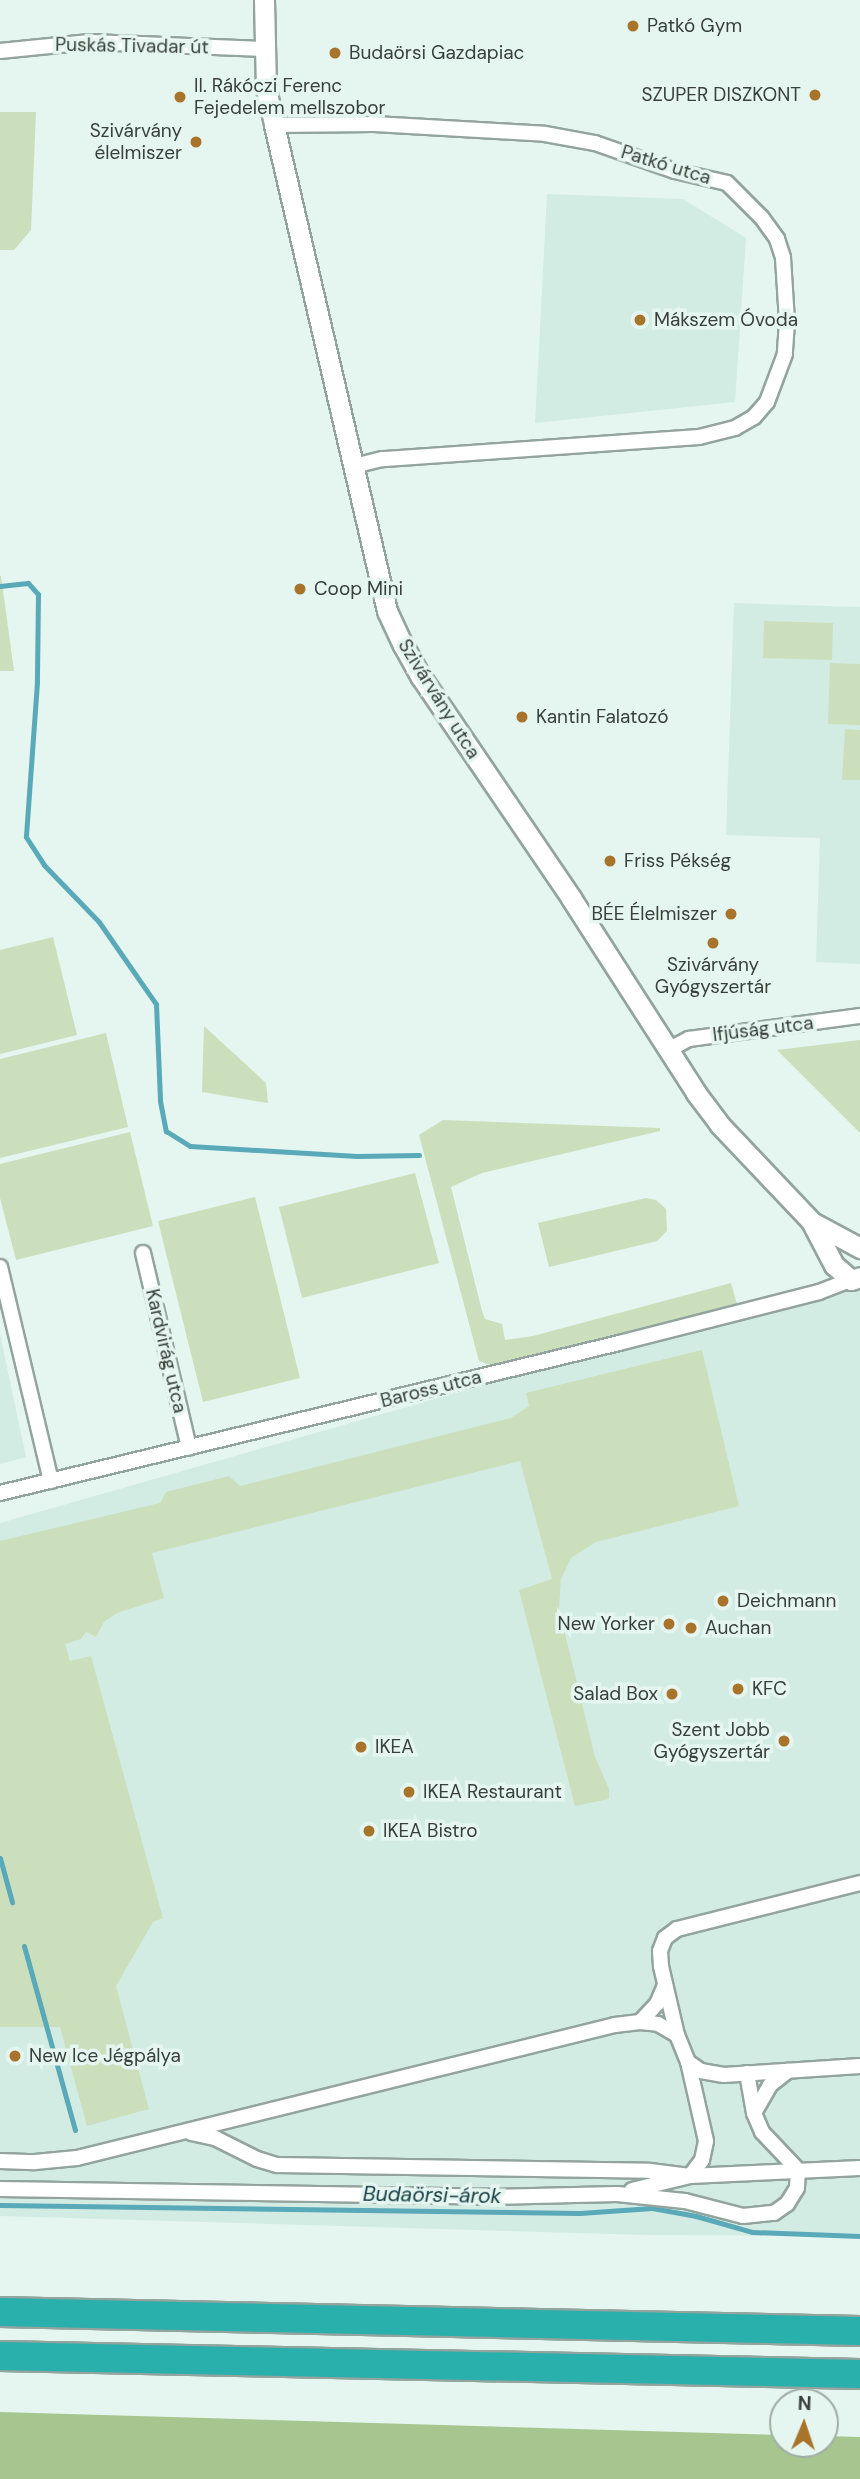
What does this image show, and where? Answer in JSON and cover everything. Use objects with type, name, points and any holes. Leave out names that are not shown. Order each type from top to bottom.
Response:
[{"type":"highway","points":[[0,2312],[860,2331]]},
{"type":"highway","points":[[0,2356],[860,2374]]},
{"type":"street","name":"Szivárvány utca","points":[[264,0],[266,89],[387,611],[403,645],[719,1124],[811,1221],[834,1265],[855,1278]]},
{"type":"street","name":"Puskás Tivadar út","points":[[0,51],[90,43],[264,49]]},
{"type":"street","name":"Patkó utca","points":[[274,125],[374,124],[545,134],[595,143],[675,171],[727,183],[762,218],[778,239],[786,283],[785,354],[767,402],[754,417],[735,428],[699,437],[394,458],[353,466]]},
{"type":"street","name":"Ifjúság utca","points":[[668,1050],[689,1039],[860,1016]]},
{"type":"street","name":"Szivárvány utca","points":[[811,1221],[860,1248]]},
{"type":"street","name":"Kardvirág utca","points":[[143,1253],[189,1448]]},
{"type":"street","points":[[0,1267],[51,1481]]},
{"type":"street","name":"Baross utca","points":[[0,1493],[631,1340],[819,1292],[855,1278]]},
{"type":"street","points":[[690,2176],[702,2160],[706,2141],[688,2062],[677,2035],[666,1985],[660,1951],[665,1938],[677,1929],[860,1883]]},
{"type":"street","points":[[640,2022],[657,2004],[666,1985]]},
{"type":"street","points":[[0,2161],[35,2162],[77,2158],[188,2133],[594,2030],[640,2022],[658,2024],[677,2035]]},
{"type":"street","points":[[688,2062],[710,2074],[860,2066]]},
{"type":"street","points":[[754,2113],[771,2085],[789,2070]]},
{"type":"street","points":[[0,2189],[493,2197],[617,2193],[685,2201],[743,2216],[774,2213],[786,2204],[797,2188],[798,2170],[762,2132],[754,2113],[747,2073]]},
{"type":"street","points":[[188,2133],[215,2138],[257,2160],[277,2165],[650,2171],[690,2176]]},
{"type":"street","points":[[617,2193],[690,2176],[860,2168]]},
{"type":"shaded area","name":"Mákszem Óvoda","points":[[547,194],[683,199],[746,238],[735,402],[535,423]]},
{"type":"shaded area","points":[[734,603],[860,607],[860,964],[816,962],[820,838],[726,835]]},
{"type":"shaded area","points":[[860,1286],[860,2236],[645,2235],[0,2216],[0,1523],[484,1385],[822,1301]]},
{"type":"shaded area","points":[[0,1334],[26,1457],[0,1464]]},
{"type":"green space","points":[[0,112],[36,112],[31,230],[14,250],[0,250]]},
{"type":"green space","points":[[1,576],[14,671],[0,671]]},
{"type":"green space","points":[[764,621],[833,623],[832,660],[763,658]]},
{"type":"green space","points":[[830,663],[860,664],[860,725],[828,724]]},
{"type":"green space","points":[[845,729],[860,730],[860,780],[842,780]]},
{"type":"green space","points":[[53,937],[77,1035],[0,1054],[0,950]]},
{"type":"green space","points":[[204,1026],[266,1083],[268,1103],[202,1092]]},
{"type":"green space","points":[[106,1033],[128,1127],[0,1158],[0,1059]]},
{"type":"green space","points":[[860,1040],[860,1133],[777,1050]]},
{"type":"green space","points":[[443,1120],[660,1128],[660,1131],[482,1173],[451,1187],[482,1311],[485,1319],[502,1324],[505,1340],[533,1336],[731,1283],[737,1304],[493,1366],[479,1361],[419,1135]]},
{"type":"green space","points":[[130,1132],[153,1226],[16,1260],[0,1198],[0,1164]]},
{"type":"green space","points":[[415,1173],[439,1263],[302,1298],[279,1207]]},
{"type":"green space","points":[[255,1197],[300,1378],[203,1402],[158,1221]]},
{"type":"green space","points":[[646,1198],[656,1200],[666,1209],[667,1231],[657,1241],[549,1267],[538,1223]]},
{"type":"green space","points":[[702,1350],[739,1506],[596,1542],[571,1558],[561,1579],[559,1609],[595,1757],[609,1789],[609,1799],[575,1806],[519,1590],[552,1579],[520,1461],[152,1553],[164,1598],[117,1613],[104,1622],[96,1637],[86,1632],[81,1639],[65,1644],[70,1661],[91,1656],[163,1918],[153,1922],[116,1986],[149,2109],[87,2126],[60,2027],[0,2027],[0,1541],[160,1503],[166,1492],[229,1476],[240,1486],[511,1418],[529,1406],[526,1393]]},
{"type":"green space","points":[[0,2412],[769,2435],[769,2458],[839,2458],[839,2436],[860,2437],[860,2479],[0,2479]]},
{"type":"waterway","points":[[0,586],[28,583],[38,594],[37,682],[26,837],[44,865],[99,922],[156,1004],[160,1101],[166,1131],[190,1146],[357,1156],[419,1155]]},
{"type":"waterway","name":"Budaörsi-árok","points":[[0,1858],[12,1902]]},
{"type":"waterway","name":"Budaörsi-árok","points":[[24,1946],[75,2130]]},
{"type":"waterway","name":"Budaörsi-árok","points":[[0,2205],[580,2213],[652,2208],[696,2216],[752,2232],[860,2236]]},
{"type":"place","name":"Patkó Gym","points":[[633,26]]},
{"type":"place","name":"Budaörsi Gazdapiac","points":[[335,53]]},
{"type":"place","name":"SZUPER DISZKONT","points":[[815,95]]},
{"type":"place","name":"II. Rákóczi Ferenc Fejedelem mellszobor","points":[[180,97]]},
{"type":"place","name":"Szivárvány élelmiszer","points":[[196,142]]},
{"type":"place","name":"Mákszem Óvoda","points":[[640,320]]},
{"type":"place","name":"Coop Mini","points":[[300,589]]},
{"type":"place","name":"Kantin Falatozó","points":[[522,717]]},
{"type":"place","name":"Friss Pékség","points":[[610,861]]},
{"type":"place","name":"BÉE Élelmiszer","points":[[731,914]]},
{"type":"place","name":"Szivárvány Gyógyszertár","points":[[713,943]]},
{"type":"place","name":"Deichmann","points":[[723,1601]]},
{"type":"place","name":"New Yorker","points":[[669,1624]]},
{"type":"place","name":"Auchan","points":[[691,1628]]},
{"type":"place","name":"KFC","points":[[738,1689]]},
{"type":"place","name":"Salad Box","points":[[672,1694]]},
{"type":"place","name":"Szent Jobb Gyógyszertár","points":[[784,1741]]},
{"type":"place","name":"IKEA","points":[[361,1747]]},
{"type":"place","name":"IKEA Restaurant","points":[[409,1792]]},
{"type":"place","name":"IKEA Bistro","points":[[369,1831]]},
{"type":"place","name":"New Ice Jégpálya","points":[[15,2056]]}]
